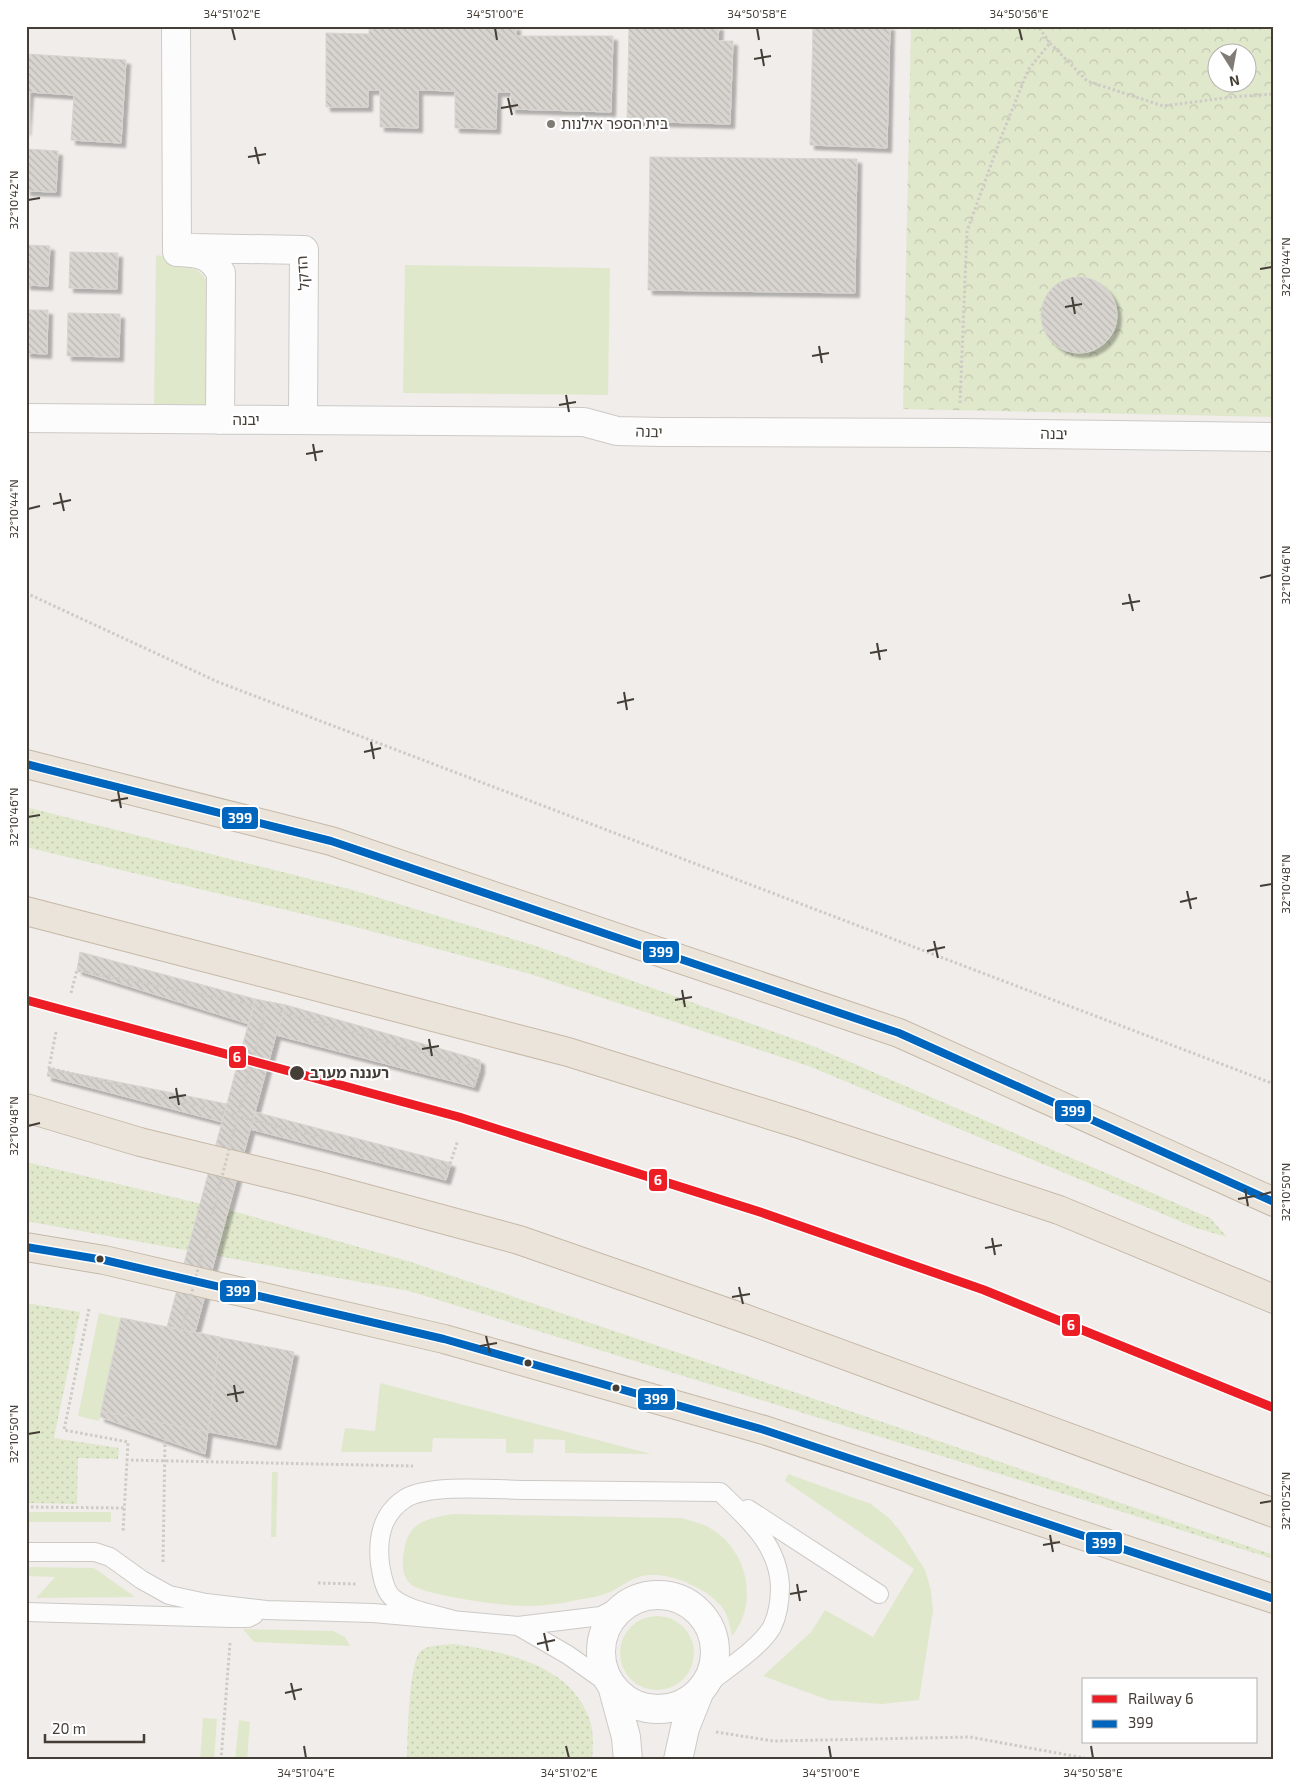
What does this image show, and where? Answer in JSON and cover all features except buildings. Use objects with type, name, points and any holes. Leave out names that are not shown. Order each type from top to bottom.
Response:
[{"type":"highway","points":[[26,764],[331,841],[899,1033],[1274,1202]]},
{"type":"highway","points":[[26,911],[568,1052],[799,1124],[1059,1210],[1274,1299]]},
{"type":"highway","points":[[26,1108],[140,1142],[312,1184],[518,1240],[746,1319],[1274,1513]]},
{"type":"highway","points":[[26,1247],[104,1260],[454,1342],[764,1430],[1274,1598]]},
{"type":"street","points":[[176,26],[178,250],[199,253],[214,260],[222,273],[220,420]]},
{"type":"street","name":"הדקל","points":[[178,250],[304,250],[304,420]]},
{"type":"street","name":"יבנה","points":[[26,418],[584,422],[617,431],[663,432],[1274,437]]},
{"type":"street","points":[[628,1760],[626,1737],[611,1686],[601,1666],[600,1648],[605,1629],[615,1613],[630,1601],[649,1595],[668,1595],[686,1601],[701,1613],[712,1630],[716,1648],[714,1668],[702,1689],[685,1728],[678,1760]]},
{"type":"street","points":[[611,1686],[628,1702],[646,1709],[665,1709],[683,1704],[702,1689]]},
{"type":"lane","points":[[454,1620],[412,1607],[392,1598],[383,1581],[378,1549],[381,1526],[393,1510],[407,1498],[427,1491],[469,1489],[720,1492],[879,1594]]},
{"type":"lane","points":[[702,1689],[758,1643],[772,1627],[781,1604],[779,1575],[772,1549],[753,1523],[720,1492]]},
{"type":"lane","points":[[26,1552],[95,1552],[110,1557],[142,1580],[169,1595],[199,1602],[266,1610],[373,1613],[518,1626],[601,1616],[630,1601]]},
{"type":"lane","points":[[26,1612],[248,1618],[266,1610]]},
{"type":"lane","points":[[518,1626],[568,1655],[611,1686]]},
{"type":"path","points":[[1038,26],[1050,43],[1087,81],[1163,106],[1232,97],[1274,94]]},
{"type":"path","points":[[959,433],[967,231],[1028,70],[1050,43]]},
{"type":"path","points":[[26,593],[218,682],[1274,1084]]},
{"type":"path","points":[[71,993],[77,970],[266,1008],[480,1069],[474,1087]]},
{"type":"path","points":[[182,1330],[266,1008]]},
{"type":"path","points":[[56,1032],[49,1068],[448,1170],[458,1140]]},
{"type":"path","points":[[89,1309],[64,1430],[128,1442],[123,1533]]},
{"type":"path","points":[[163,1563],[166,1440]]},
{"type":"path","points":[[126,1460],[414,1466]]},
{"type":"path","points":[[307,1469],[308,1464]]},
{"type":"path","points":[[26,1507],[124,1508]]},
{"type":"path","points":[[318,1583],[360,1584]]},
{"type":"path","points":[[221,1760],[230,1638]]},
{"type":"path","points":[[685,1728],[738,1734],[773,1741],[970,1737],[1095,1760]]},
{"type":"green space","points":[[911,26],[1274,26],[1274,417],[903,409]]},
{"type":"green space","points":[[156,255],[188,264],[200,273],[210,286],[209,405],[154,404]]},
{"type":"green space","points":[[405,265],[610,268],[608,395],[403,393]]},
{"type":"green space","points":[[26,807],[353,890],[536,946],[813,1046],[1210,1218],[1227,1237],[1196,1228],[811,1067],[530,974],[348,925],[26,847]]},
{"type":"green space","points":[[26,1162],[240,1213],[411,1262],[1274,1555],[1274,1559],[409,1291],[26,1221]]},
{"type":"green space","points":[[26,1303],[80,1312],[54,1438],[119,1448],[118,1459],[78,1458],[77,1504],[26,1503]]},
{"type":"green space","points":[[99,1313],[121,1318],[99,1421],[78,1416]]},
{"type":"green space","points":[[380,1383],[651,1454],[565,1453],[565,1440],[534,1439],[533,1453],[506,1453],[506,1439],[433,1438],[432,1452],[341,1452],[345,1428],[375,1431]]},
{"type":"green space","points":[[272,1472],[278,1472],[276,1537],[271,1537]]},
{"type":"green space","points":[[788,1474],[871,1504],[889,1518],[901,1532],[925,1570],[931,1590],[933,1611],[919,1700],[882,1704],[828,1700],[763,1676],[811,1632],[825,1610],[873,1637],[914,1569],[785,1481]]},
{"type":"green space","points":[[26,1512],[111,1512],[111,1522],[26,1522]]},
{"type":"green space","points":[[452,1514],[681,1518],[703,1525],[723,1538],[741,1563],[747,1593],[740,1623],[732,1636],[726,1614],[716,1600],[692,1585],[664,1576],[649,1575],[638,1577],[610,1592],[596,1596],[558,1604],[531,1606],[515,1606],[468,1600],[422,1590],[413,1586],[404,1574],[403,1567],[407,1538],[411,1531],[423,1522]]},
{"type":"green space","points":[[26,1567],[94,1568],[135,1597],[36,1598],[55,1577],[26,1576]]},
{"type":"green space","points":[[650,1616],[664,1616],[678,1622],[688,1632],[694,1646],[692,1667],[678,1684],[664,1690],[650,1690],[636,1684],[626,1674],[620,1660],[620,1646],[626,1632],[636,1622]]},
{"type":"green space","points":[[243,1629],[333,1631],[345,1637],[350,1646],[254,1642]]},
{"type":"green space","points":[[453,1644],[513,1656],[551,1673],[567,1685],[580,1700],[591,1723],[592,1760],[407,1760],[411,1684],[417,1657],[425,1648]]},
{"type":"green space","points":[[203,1718],[217,1719],[214,1760],[200,1760]]},
{"type":"green space","points":[[239,1720],[250,1722],[247,1760],[235,1760]]},
{"type":"rail line","name":"6","points":[[26,1000],[459,1117],[763,1213],[984,1290],[1274,1408]]},
{"type":"transit line","name":"399","points":[[26,764],[331,841],[899,1033],[1274,1202]]},
{"type":"transit line","name":"399","points":[[26,1247],[104,1260],[444,1339],[764,1430],[1274,1599]]},
{"type":"place","name":"בית הספר אילנות","points":[[551,124]]},
{"type":"place","name":"רעננה מערב","points":[[297,1073]]}]
